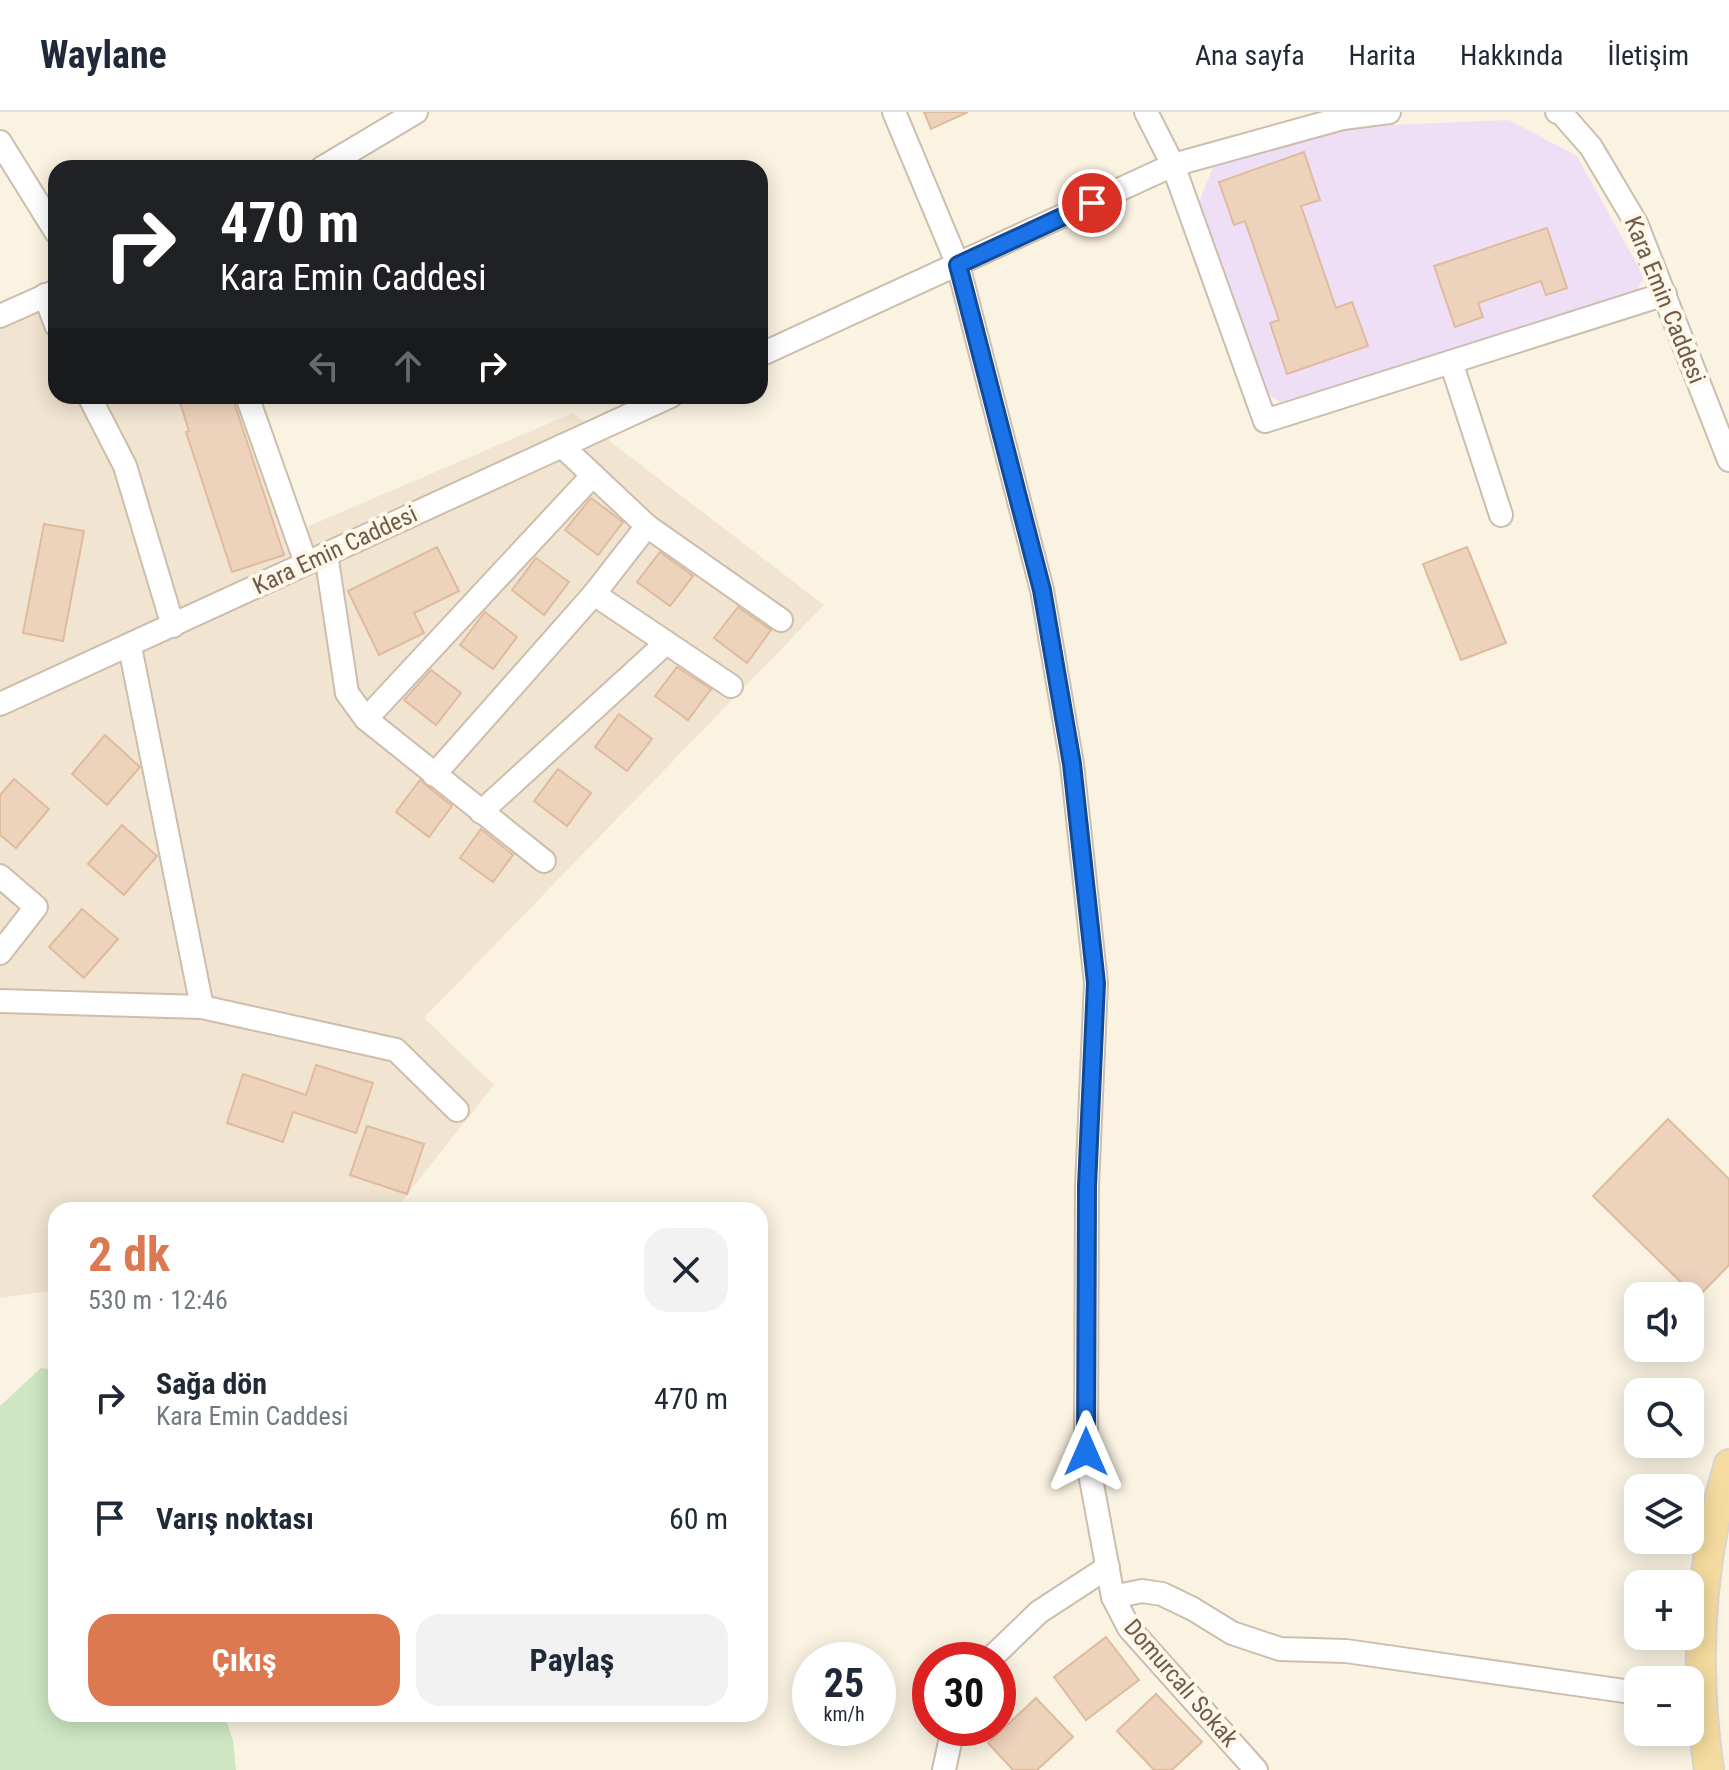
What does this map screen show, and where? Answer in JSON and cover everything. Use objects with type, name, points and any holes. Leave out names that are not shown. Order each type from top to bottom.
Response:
[{"type":"main road","points":[[1698,1666],[1705,1578],[1719,1499],[1729,1464]]},
{"type":"main road","points":[[1704,1743],[1709,1770]]},
{"type":"street","points":[[335,160],[416,112]]},
{"type":"street","name":"Domurcalı Sokak","points":[[894,112],[958,265],[1042,590],[1072,764],[1096,983],[1087,1186],[1086,1452],[1113,1597],[1129,1628],[1256,1770]]},
{"type":"street","points":[[1146,112],[1173,165],[1265,421],[1665,294]]},
{"type":"street","points":[[768,351],[1173,165],[1343,118],[1386,112]]},
{"type":"street","name":"Kara Emin Caddesi","points":[[1557,112],[1591,147],[1636,223],[1724,432],[1729,460]]},
{"type":"street","points":[[0,142],[48,219]]},
{"type":"street","points":[[0,316],[48,294]]},
{"type":"street","points":[[1451,362],[1501,515]]},
{"type":"street","points":[[93,404],[125,466],[173,626]]},
{"type":"street","points":[[250,404],[316,559],[347,693],[366,719],[544,861]]},
{"type":"street","name":"Kara Emin Caddesi","points":[[0,704],[130,647],[654,404]]},
{"type":"street","points":[[562,446],[647,526],[781,620]]},
{"type":"street","points":[[366,719],[593,475]]},
{"type":"street","points":[[434,775],[594,594],[647,526]]},
{"type":"street","points":[[594,594],[731,686]]},
{"type":"street","points":[[481,812],[666,643]]},
{"type":"street","points":[[130,647],[202,1007]]},
{"type":"street","points":[[0,876],[36,907],[0,953]]},
{"type":"street","points":[[0,1001],[202,1007],[396,1050],[457,1110]]},
{"type":"street","points":[[1008,1642],[1039,1612],[1108,1567]]},
{"type":"street","points":[[1113,1597],[1142,1591],[1162,1594],[1232,1633],[1280,1649],[1346,1651],[1624,1691]]},
{"type":"street","points":[[944,1770],[949,1746]]},
{"type":"shaded area","points":[[1509,120],[1577,156],[1644,277],[1635,294],[1280,402],[1262,390],[1199,202],[1213,167],[1298,139],[1364,126]]},
{"type":"shaded area","points":[[48,309],[48,404],[263,404],[302,529],[573,413],[824,605],[424,1018],[494,1085],[401,1202],[48,1202],[48,1291],[0,1298],[0,328]]},
{"type":"green space","points":[[41,1368],[48,1369],[48,1722],[227,1722],[233,1740],[236,1770],[0,1770],[0,1406]]},
{"type":"building","points":[[924,112],[968,112],[931,129]]},
{"type":"building","points":[[1304,152],[1320,200],[1301,206],[1336,308],[1352,302],[1368,346],[1287,374],[1270,323],[1279,320],[1245,221],[1234,225],[1219,182]]},
{"type":"building","points":[[1547,228],[1567,288],[1546,295],[1541,281],[1478,303],[1483,317],[1455,327],[1434,266]]},
{"type":"building","points":[[181,404],[235,404],[284,555],[232,572],[186,432],[189,431]]},
{"type":"building","points":[[591,498],[623,522],[598,555],[565,530]]},
{"type":"building","points":[[44,524],[84,531],[63,641],[23,633]]},
{"type":"building","points":[[437,547],[459,591],[414,613],[424,633],[379,655],[348,591]]},
{"type":"building","points":[[1467,547],[1506,643],[1461,660],[1423,564]]},
{"type":"building","points":[[660,552],[693,576],[670,606],[637,582]]},
{"type":"building","points":[[536,558],[569,582],[544,615],[512,590]]},
{"type":"building","points":[[738,607],[771,630],[747,663],[714,638]]},
{"type":"building","points":[[485,612],[517,637],[493,669],[460,645]]},
{"type":"building","points":[[677,667],[711,689],[688,720],[655,696]]},
{"type":"building","points":[[431,670],[461,693],[436,725],[404,700]]},
{"type":"building","points":[[619,714],[652,739],[627,771],[595,747]]},
{"type":"building","points":[[105,735],[140,767],[107,805],[72,774]]},
{"type":"building","points":[[558,769],[591,793],[567,826],[534,801]]},
{"type":"building","points":[[14,779],[49,809],[16,848],[0,835],[0,795]]},
{"type":"building","points":[[420,780],[452,806],[429,837],[396,812]]},
{"type":"building","points":[[122,825],[157,856],[124,895],[88,864]]},
{"type":"building","points":[[481,829],[513,855],[493,882],[460,858]]},
{"type":"building","points":[[82,909],[118,939],[84,978],[49,947]]},
{"type":"building","points":[[316,1065],[373,1083],[356,1133],[293,1112],[283,1142],[227,1123],[243,1074],[306,1095]]},
{"type":"building","points":[[1668,1119],[1729,1179],[1729,1265],[1704,1291],[1704,1282],[1681,1282],[1593,1196]]},
{"type":"building","points":[[367,1126],[424,1144],[407,1194],[350,1175]]},
{"type":"building","points":[[1106,1637],[1139,1680],[1086,1720],[1054,1677]]},
{"type":"building","points":[[1156,1694],[1202,1742],[1172,1770],[1154,1770],[1117,1731]]},
{"type":"building","points":[[1036,1698],[1073,1737],[1037,1770],[1013,1770],[991,1746],[1016,1746],[1016,1717]]},
{"type":"route","points":[[1086,1452],[1087,1186],[1096,983],[1072,764],[1042,590],[958,265],[1092,203]]}]
